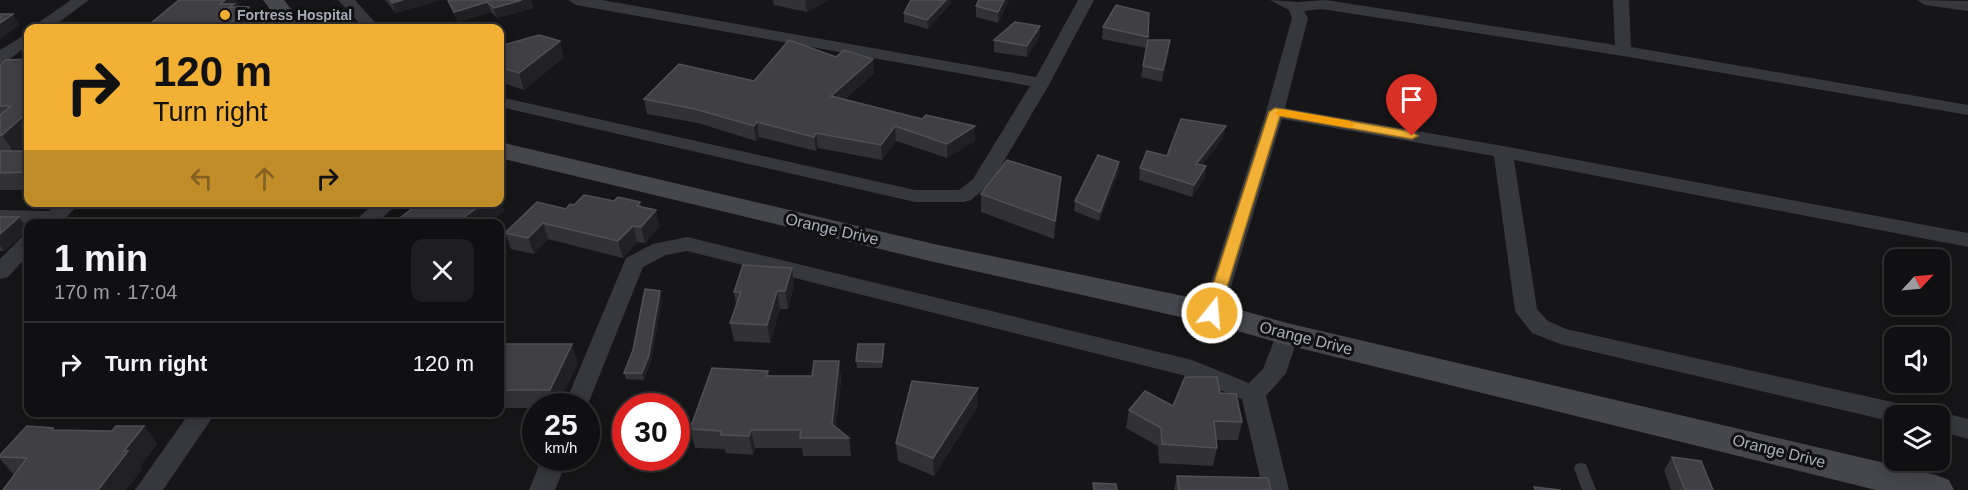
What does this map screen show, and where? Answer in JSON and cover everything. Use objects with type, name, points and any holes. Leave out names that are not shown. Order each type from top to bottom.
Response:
[{"type":"street","points":[[47,24],[81,0]]},
{"type":"street","points":[[273,0],[292,24]]},
{"type":"street","points":[[346,0],[368,24]]},
{"type":"street","points":[[576,0],[1041,83]]},
{"type":"street","points":[[504,103],[915,196],[964,196],[981,183],[1041,83],[1086,0]]},
{"type":"street","points":[[1621,0],[1623,51]]},
{"type":"street","points":[[1924,0],[1968,6]]},
{"type":"street","points":[[1286,3],[1322,4],[1623,51],[1968,110]]},
{"type":"street","points":[[1212,313],[1275,112],[1300,18],[1286,3]]},
{"type":"street","points":[[0,58],[24,41]]},
{"type":"street","points":[[1275,112],[1503,152],[1968,240]]},
{"type":"street","name":"Orange Drive","points":[[504,151],[934,253],[1212,313],[1287,334],[1688,428],[1936,490]]},
{"type":"street","points":[[1503,152],[1526,311],[1540,327],[1560,336],[1884,410]]},
{"type":"street","points":[[53,219],[66,207]]},
{"type":"street","points":[[368,219],[383,207]]},
{"type":"street","points":[[0,216],[31,219]]},
{"type":"street","points":[[581,393],[634,263],[660,249],[687,244],[1192,369],[1253,394]]},
{"type":"street","points":[[0,272],[24,247]]},
{"type":"street","points":[[1253,394],[1274,373],[1287,334]]},
{"type":"street","points":[[1253,394],[1276,490]]},
{"type":"street","points":[[148,490],[200,417]]},
{"type":"street","points":[[1950,424],[1968,429]]},
{"type":"street","points":[[542,490],[550,471]]},
{"type":"lane","points":[[1581,468],[1589,490]]},
{"type":"building","points":[[179,0],[225,0],[220,4],[234,4],[230,7],[249,7],[230,24],[150,24]]},
{"type":"building","points":[[448,0],[522,0],[494,8],[487,2],[454,12]]},
{"type":"building","points":[[911,0],[946,0],[927,20],[904,13]]},
{"type":"building","points":[[979,0],[1004,0],[998,12],[976,6]]},
{"type":"building","points":[[1116,5],[1149,13],[1148,37],[1103,27]]},
{"type":"building","points":[[0,14],[13,14],[0,23]]},
{"type":"building","points":[[1015,22],[1040,26],[1027,46],[994,40]]},
{"type":"building","points":[[539,35],[560,41],[519,73],[504,68],[504,45]]},
{"type":"building","points":[[789,40],[836,57],[844,50],[873,59],[831,96],[922,119],[926,115],[975,126],[947,144],[895,126],[881,145],[816,133],[814,137],[757,122],[754,126],[695,109],[644,99],[679,64],[754,81]]},
{"type":"building","points":[[1148,40],[1170,40],[1163,70],[1143,66]]},
{"type":"building","points":[[24,59],[24,116],[0,135],[0,115],[11,106],[0,106],[0,65],[6,60]]},
{"type":"building","points":[[1181,119],[1226,126],[1196,164],[1206,166],[1194,185],[1140,168],[1147,151],[1167,156]]},
{"type":"building","points":[[0,151],[24,151],[24,172],[0,173]]},
{"type":"building","points":[[1098,155],[1119,162],[1100,212],[1075,201]]},
{"type":"building","points":[[1007,160],[1061,177],[1055,221],[981,194]]},
{"type":"building","points":[[584,195],[614,201],[618,197],[640,202],[637,206],[656,210],[641,227],[633,226],[618,241],[543,223],[528,238],[505,233],[537,202],[566,209]]},
{"type":"building","points":[[414,207],[478,207],[461,219],[400,218]]},
{"type":"building","points":[[0,217],[19,217],[0,234]]},
{"type":"building","points":[[743,265],[792,268],[785,291],[777,291],[767,325],[730,323],[741,292],[734,292]]},
{"type":"building","points":[[645,289],[660,291],[649,355],[642,373],[624,373],[633,350]]},
{"type":"building","points":[[504,344],[572,344],[550,390],[504,390]]},
{"type":"building","points":[[858,344],[884,344],[882,362],[856,361]]},
{"type":"building","points":[[814,361],[839,361],[832,424],[849,438],[800,438],[801,430],[751,430],[749,436],[721,435],[721,431],[690,429],[712,368],[768,371],[766,376],[812,376]]},
{"type":"building","points":[[1185,377],[1217,377],[1220,393],[1236,394],[1242,422],[1214,421],[1217,448],[1162,444],[1161,428],[1129,410],[1145,391],[1173,406]]},
{"type":"building","points":[[912,381],[978,388],[933,458],[896,443]]},
{"type":"building","points":[[27,426],[53,428],[52,430],[112,431],[116,426],[144,426],[98,490],[3,490],[27,458],[0,457],[0,455]]},
{"type":"building","points":[[1672,457],[1701,461],[1713,490],[1685,490]]},
{"type":"building","points":[[1177,476],[1268,478],[1271,490],[1179,490]]},
{"type":"building","points":[[1093,483],[1116,484],[1117,490],[1094,490]]},
{"type":"building","points":[[1534,487],[1561,490],[1535,490]]},
{"type":"slow traffic","points":[[1281,113],[1350,125]]},
{"type":"place","name":"Fortress Hospital","points":[[225,15]]},
{"type":"route","points":[[1212,313],[1275,112],[1412,136]]}]
